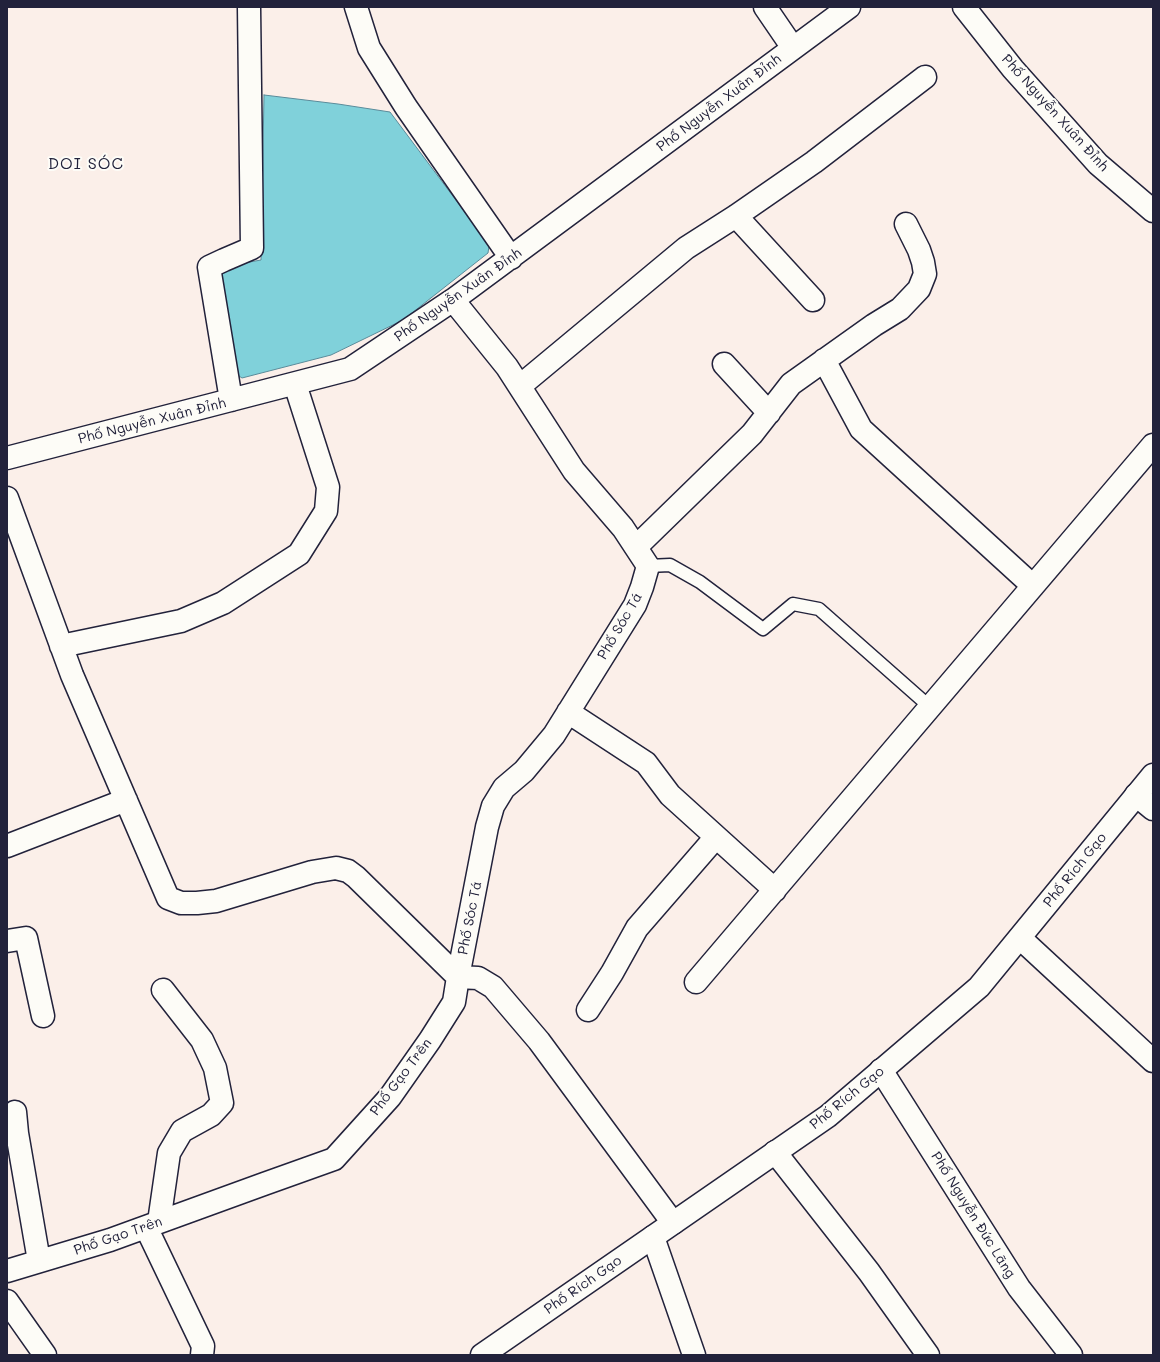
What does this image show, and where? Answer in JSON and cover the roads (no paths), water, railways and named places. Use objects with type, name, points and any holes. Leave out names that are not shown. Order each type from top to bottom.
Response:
[{"type":"street","points":[[231,400],[209,268],[252,248],[249,7]]},
{"type":"street","points":[[356,7],[369,48],[406,106],[511,258]]},
{"type":"street","points":[[765,7],[793,48]]},
{"type":"street","name":"Phố Nguyễn Xuân Đỉnh","points":[[7,458],[350,370],[453,300],[511,258],[849,7]]},
{"type":"street","name":"Phố Nguyễn Xuân Đỉnh","points":[[964,7],[1013,69],[1098,164],[1153,211]]},
{"type":"street","points":[[520,386],[686,248],[736,216],[814,162],[926,77]]},
{"type":"street","points":[[736,216],[813,300]]},
{"type":"street","points":[[636,547],[752,434],[791,384],[900,309],[919,290],[925,274],[923,262],[919,250],[906,224]]},
{"type":"street","points":[[453,300],[507,367],[574,470],[623,528],[648,566]]},
{"type":"street","points":[[824,360],[861,429],[1033,586]]},
{"type":"street","points":[[724,364],[769,413]]},
{"type":"street","points":[[61,646],[181,621],[223,603],[299,554],[326,511],[328,487],[295,384]]},
{"type":"street","points":[[696,982],[1153,445]]},
{"type":"street","points":[[7,498],[72,675],[168,898],[181,903],[196,903],[216,900],[312,872],[336,868],[348,871],[356,877],[458,977],[478,978],[493,987],[539,1041],[673,1223]]},
{"type":"street","name":"Phố Sóc Tá","points":[[458,977],[487,827],[493,806],[504,788],[524,771],[554,735],[635,605],[648,566]]},
{"type":"street","points":[[568,712],[646,762],[670,795],[775,890]]},
{"type":"street","name":"Phố Rích Gạo","points":[[482,1355],[828,1116],[979,987],[1153,775]]},
{"type":"street","points":[[1136,795],[1153,809]]},
{"type":"street","points":[[7,846],[126,800]]},
{"type":"street","points":[[588,1010],[612,973],[636,928],[716,837]]},
{"type":"street","points":[[7,941],[26,938],[43,1016]]},
{"type":"street","points":[[1020,938],[1153,1061]]},
{"type":"street","name":"Phố Gạo Trên","points":[[7,1271],[110,1240],[334,1159],[390,1097],[430,1040],[454,1002],[458,977]]},
{"type":"street","points":[[163,990],[202,1040],[215,1068],[222,1103],[211,1115],[182,1131],[169,1153],[153,1224],[203,1346],[202,1355]]},
{"type":"street","name":"Phố Nguyễn Đức Lãng","points":[[881,1070],[1019,1288],[1071,1355]]},
{"type":"street","points":[[15,1112],[17,1133],[39,1261]]},
{"type":"street","points":[[775,1152],[869,1272],[928,1355]]},
{"type":"street","points":[[653,1237],[694,1355]]},
{"type":"street","points":[[7,1301],[45,1355]]},
{"type":"lane","points":[[648,566],[670,565],[700,582],[763,629],[793,604],[819,609],[930,707]]},
{"type":"water","points":[[264,95],[390,112],[489,246],[488,253],[403,320],[331,355],[242,378],[233,372],[218,278],[222,267],[261,260]]},
{"type":"district","name":"DOI SÓC","points":[[86,164]]}]
